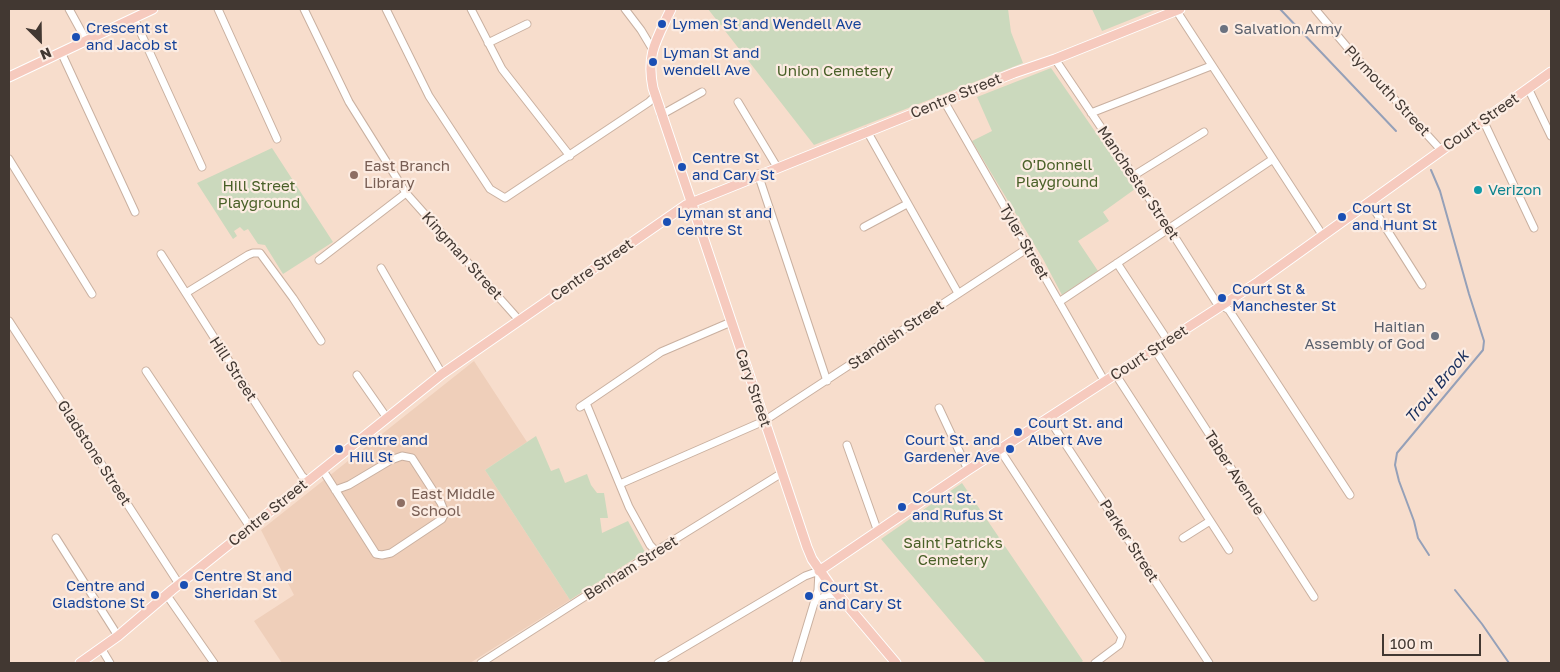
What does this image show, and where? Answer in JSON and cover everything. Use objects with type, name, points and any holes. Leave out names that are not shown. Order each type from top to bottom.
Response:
[{"type":"main road","points":[[9,77],[153,9]]},
{"type":"main road","name":"Cary Street","points":[[671,9],[653,50],[650,71],[655,96],[764,421],[812,559],[838,595],[896,663]]},
{"type":"main road","name":"Centre Street","points":[[80,663],[118,636],[166,594],[442,374],[691,202],[1014,73],[1055,59],[1178,10]]},
{"type":"main road","name":"Court Street","points":[[820,570],[968,470],[1155,350],[1324,236],[1551,72]]},
{"type":"street","points":[[69,9],[86,40]]},
{"type":"street","points":[[218,9],[277,139]]},
{"type":"street","name":"Kingman Street","points":[[304,9],[349,102],[406,193],[519,320]]},
{"type":"street","points":[[386,9],[428,96],[490,189],[506,198],[649,102],[655,96]]},
{"type":"street","points":[[471,9],[502,69],[570,156]]},
{"type":"street","points":[[625,9],[653,50]]},
{"type":"street","name":"Plymouth Street","points":[[1314,9],[1346,47],[1441,150]]},
{"type":"street","points":[[1178,10],[1212,66],[1324,236]]},
{"type":"street","points":[[134,18],[202,167]]},
{"type":"street","points":[[488,43],[527,24]]},
{"type":"street","points":[[61,52],[135,212]]},
{"type":"street","name":"Manchester Street","points":[[1055,59],[1169,228],[1216,302],[1229,310],[1350,495]]},
{"type":"street","points":[[1091,113],[1212,66]]},
{"type":"street","points":[[1528,88],[1551,136]]},
{"type":"street","points":[[661,115],[702,92]]},
{"type":"street","name":"Tyler Street","points":[[944,101],[1106,382]]},
{"type":"street","points":[[738,102],[777,167]]},
{"type":"street","points":[[1483,120],[1534,228]]},
{"type":"street","points":[[867,131],[958,293]]},
{"type":"street","points":[[1133,176],[1204,132]]},
{"type":"street","points":[[9,159],[92,294]]},
{"type":"street","points":[[1059,302],[1273,159]]},
{"type":"street","points":[[758,174],[827,381]]},
{"type":"street","points":[[318,260],[406,193]]},
{"type":"street","points":[[1370,203],[1422,285]]},
{"type":"street","points":[[864,227],[907,204]]},
{"type":"street","name":"Standish Street","points":[[620,484],[764,421],[1028,248]]},
{"type":"street","points":[[186,294],[252,253],[260,253],[321,341]]},
{"type":"street","name":"Hill Street","points":[[161,254],[302,476],[308,481]]},
{"type":"street","points":[[1117,263],[1168,341]]},
{"type":"street","points":[[380,268],[442,374]]},
{"type":"street","name":"Gladstone Street","points":[[9,321],[179,584]]},
{"type":"street","points":[[656,551],[650,545],[629,507],[583,405],[661,352],[731,322]]},
{"type":"street","name":"Taber Avenue","points":[[1155,350],[1314,597]]},
{"type":"street","points":[[146,371],[250,527]]},
{"type":"street","points":[[357,375],[387,418]]},
{"type":"street","points":[[1116,375],[1229,550]]},
{"type":"street","points":[[939,408],[968,470]]},
{"type":"street","name":"Parker Street","points":[[1049,419],[1209,663]]},
{"type":"street","points":[[847,445],[878,532]]},
{"type":"street","points":[[1000,450],[1122,637],[1118,645],[1095,663]]},
{"type":"street","points":[[322,470],[376,554],[391,553],[442,519],[445,513],[442,503],[412,458],[402,456],[391,460],[350,485],[335,490]]},
{"type":"street","name":"Benham Street","points":[[481,663],[782,473]]},
{"type":"street","points":[[1183,538],[1210,521]]},
{"type":"street","points":[[56,538],[118,636]]},
{"type":"street","points":[[658,663],[805,576],[820,570],[818,590],[796,663]]},
{"type":"street","points":[[166,594],[214,663]]},
{"type":"street","points":[[814,602],[827,595],[838,595]]},
{"type":"street","points":[[101,648],[110,663]]},
{"type":"shaded area","name":"East Middle School","points":[[474,361],[527,442],[485,470],[570,600],[470,663],[282,663],[254,621],[294,595],[261,530]]},
{"type":"green space","name":"Union Cemetery","points":[[708,9],[1008,9],[1011,32],[1023,63],[814,145]]},
{"type":"green space","points":[[1092,9],[1157,9],[1102,31]]},
{"type":"green space","name":"O'Donnell Playground","points":[[1051,68],[1135,189],[1103,212],[1109,221],[1078,241],[1098,271],[1062,295],[1043,259],[972,141],[992,131],[977,97]]},
{"type":"green space","name":"Hill Street Playground","points":[[272,148],[333,242],[283,274],[265,245],[258,244],[248,229],[244,231],[240,227],[234,231],[237,236],[233,239],[197,183]]},
{"type":"green space","points":[[536,436],[551,471],[559,468],[565,483],[587,474],[591,485],[597,493],[604,493],[608,518],[600,518],[602,533],[628,521],[645,552],[570,600],[485,470]]},
{"type":"green space","name":"Saint Patricks Cemetery","points":[[962,483],[1083,661],[1080,663],[986,663],[881,539]]},
{"type":"waterway","name":"Trout Brook","points":[[1280,9],[1396,131]]},
{"type":"waterway","name":"Trout Brook","points":[[1429,555],[1418,538],[1414,521],[1399,481],[1395,465],[1397,453],[1483,350],[1484,341],[1440,191],[1431,170]]},
{"type":"waterway","name":"Trout Brook","points":[[1455,590],[1509,663]]},
{"type":"place","name":"Lymen St and Wendell Ave","points":[[662,24]]},
{"type":"place","name":"Salvation Army","points":[[1224,29]]},
{"type":"place","name":"Crescent st and Jacob st","points":[[76,37]]},
{"type":"place","name":"Lyman St and wendell Ave","points":[[653,62]]},
{"type":"place","name":"Centre St and Cary St","points":[[682,167]]},
{"type":"place","name":"East Branch Library","points":[[354,175]]},
{"type":"place","name":"Verizon","points":[[1478,190]]},
{"type":"place","name":"Court St and Hunt St","points":[[1342,217]]},
{"type":"place","name":"Lyman st and centre St","points":[[667,222]]},
{"type":"place","name":"Court St & Manchester St","points":[[1222,298]]},
{"type":"place","name":"Haitian Assembly of God","points":[[1435,336]]},
{"type":"place","name":"Court St. and Albert Ave","points":[[1018,432]]},
{"type":"place","name":"Centre and Hill St","points":[[339,449]]},
{"type":"place","name":"Court St. and Gardener Ave","points":[[1010,449]]},
{"type":"place","name":"East Middle School","points":[[401,503]]},
{"type":"place","name":"Court St. and Rufus St","points":[[902,507]]},
{"type":"place","name":"Centre St and Sheridan St","points":[[184,585]]},
{"type":"place","name":"Centre and Gladstone St","points":[[155,595]]},
{"type":"place","name":"Court St. and Cary St","points":[[809,596]]}]
